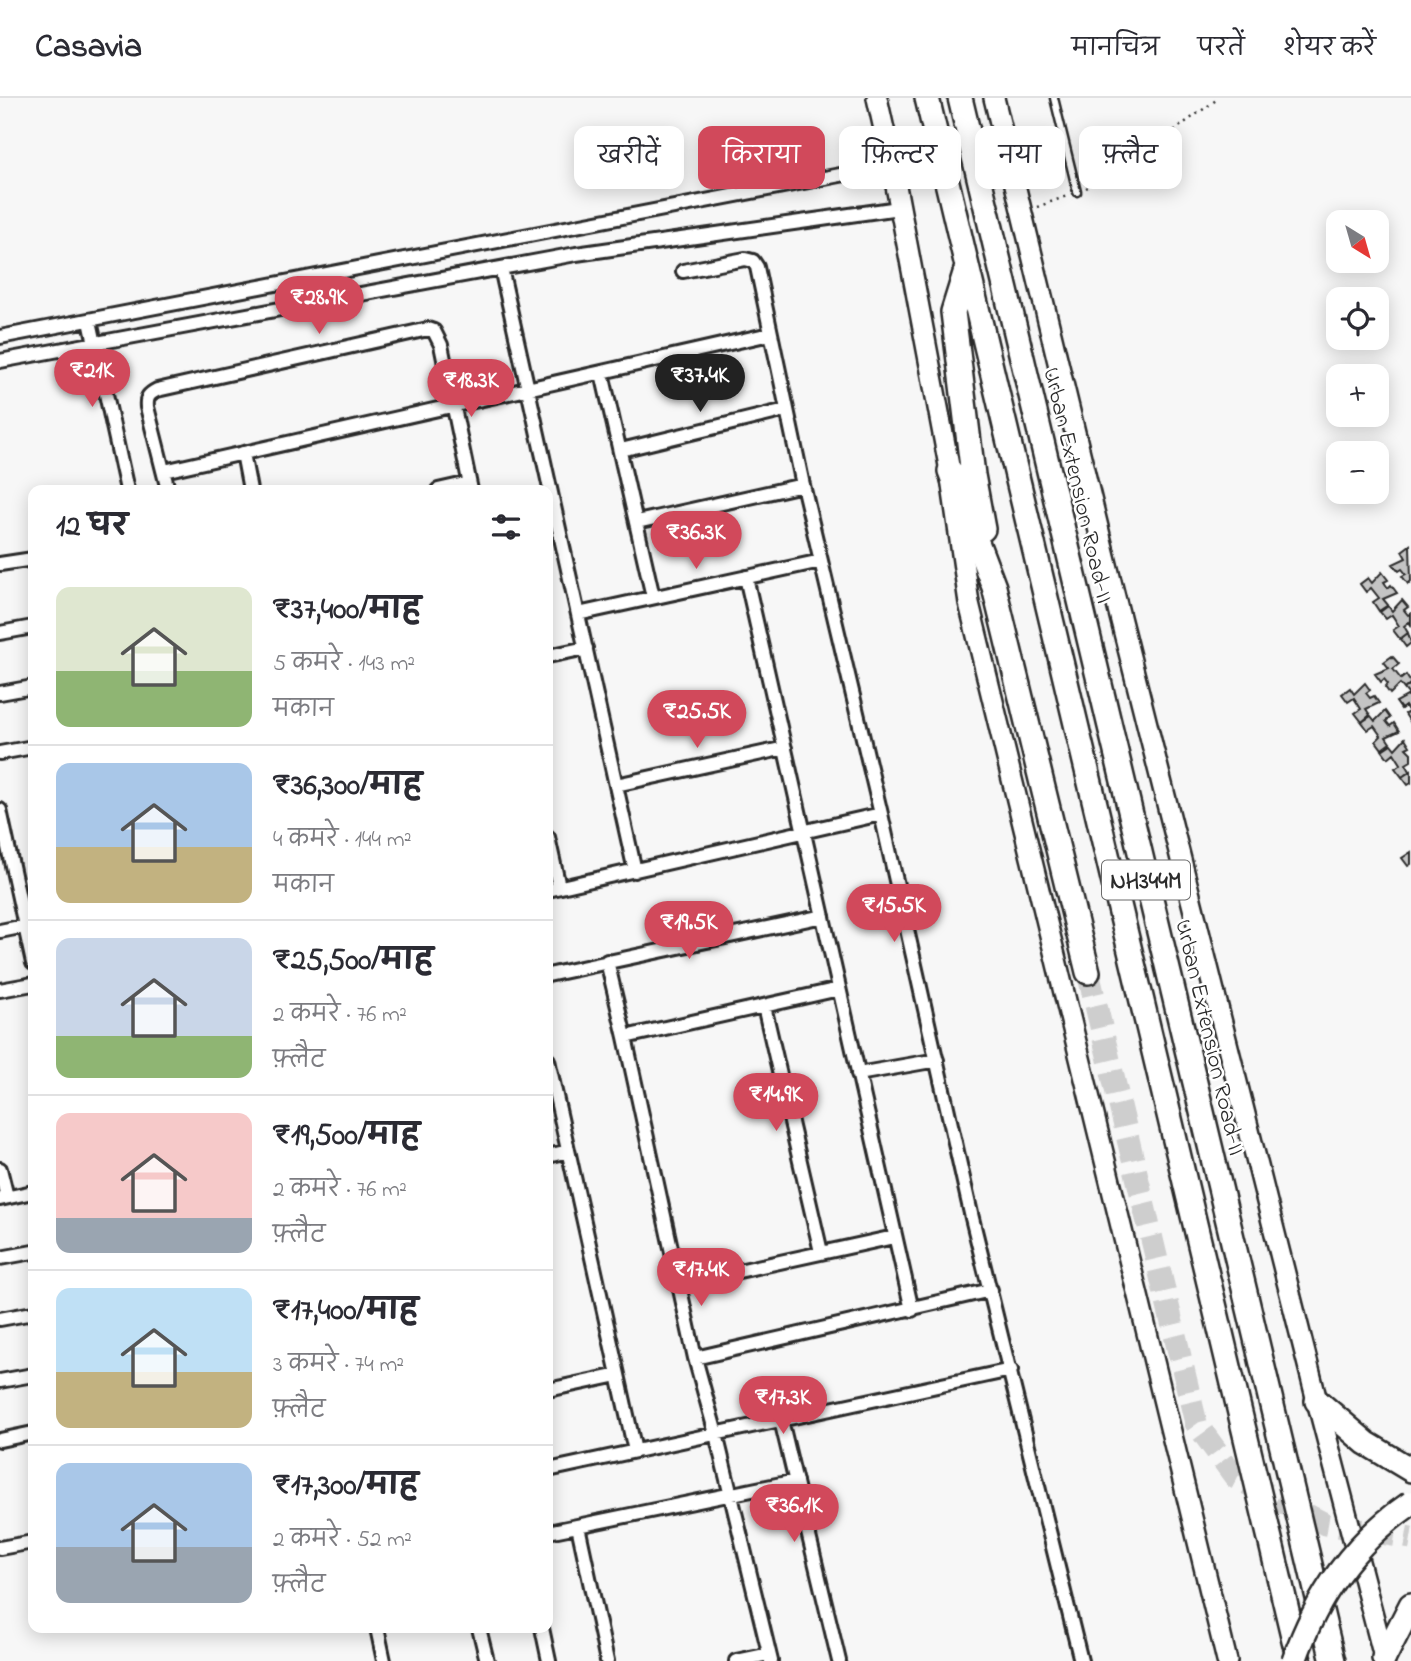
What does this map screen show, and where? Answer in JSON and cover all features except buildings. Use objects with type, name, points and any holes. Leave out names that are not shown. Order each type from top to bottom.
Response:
[{"type":"highway","name":"NH344M","points":[[926,98],[1297,1661]]},
{"type":"highway","name":"Urban Extension Road-II","points":[[960,98],[1333,1661]]},
{"type":"highway","points":[[967,267],[953,312],[973,475],[994,587],[1087,972]]},
{"type":"highway","points":[[950,471],[994,587]]},
{"type":"highway","points":[[1317,1401],[1366,1443],[1411,1469]]},
{"type":"highway","points":[[1297,1661],[1306,1626],[1336,1574],[1387,1520],[1411,1503]]},
{"type":"highway","points":[[1384,1659],[1411,1605]]},
{"type":"main road","points":[[877,98],[883,126]]},
{"type":"main road","points":[[994,98],[1118,612],[1384,1659]]},
{"type":"main road","points":[[896,189],[950,471],[969,603],[1227,1661]]},
{"type":"street","points":[[0,337],[839,175]]},
{"type":"street","points":[[0,361],[576,254],[899,208]]},
{"type":"street","points":[[683,271],[745,259],[753,261],[757,267],[803,485],[990,1290],[1081,1661]]},
{"type":"street","points":[[501,268],[550,485]]},
{"type":"street","points":[[90,321],[126,485]]},
{"type":"street","points":[[167,485],[147,407],[146,400],[150,394],[157,390],[428,330],[434,331],[439,338],[470,485]]},
{"type":"street","points":[[164,471],[770,334]]},
{"type":"street","points":[[602,373],[653,597]]},
{"type":"street","points":[[621,450],[786,410]]},
{"type":"street","points":[[243,453],[249,485]]},
{"type":"street","points":[[637,522],[803,485]]},
{"type":"street","points":[[553,500],[635,871]]},
{"type":"street","points":[[0,564],[28,560]]},
{"type":"street","points":[[578,614],[821,561]]},
{"type":"street","points":[[746,577],[912,1310]]},
{"type":"street","points":[[0,633],[28,628]]},
{"type":"street","points":[[553,655],[586,648]]},
{"type":"street","points":[[0,692],[28,688]]},
{"type":"street","points":[[0,753],[28,748]]},
{"type":"street","points":[[616,785],[785,748]]},
{"type":"street","points":[[0,812],[7,872],[28,940]]},
{"type":"street","points":[[553,889],[881,814]]},
{"type":"street","points":[[553,974],[822,916]]},
{"type":"street","points":[[0,931],[25,926]]},
{"type":"street","points":[[607,961],[695,1359],[770,1657],[736,1661]]},
{"type":"street","points":[[0,990],[28,985]]},
{"type":"street","points":[[625,1037],[839,989]]},
{"type":"street","points":[[764,1006],[821,1252]]},
{"type":"street","points":[[858,1074],[937,1060]]},
{"type":"street","points":[[553,1083],[635,1451]]},
{"type":"street","points":[[553,1155],[568,1151]]},
{"type":"street","points":[[0,1169],[3,1198],[28,1193]]},
{"type":"street","points":[[679,1284],[894,1237]]},
{"type":"street","points":[[0,1258],[28,1253]]},
{"type":"street","points":[[695,1359],[990,1290]]},
{"type":"street","points":[[0,1319],[28,1314]]},
{"type":"street","points":[[553,1469],[1011,1370]]},
{"type":"street","points":[[553,1389],[618,1375]]},
{"type":"street","points":[[0,1381],[28,1376]]},
{"type":"street","points":[[781,1420],[839,1661]]},
{"type":"street","points":[[0,1440],[28,1434]]},
{"type":"street","points":[[553,1531],[796,1481]]},
{"type":"street","points":[[578,1526],[607,1661]]},
{"type":"street","points":[[0,1548],[28,1543]]},
{"type":"street","points":[[378,1633],[384,1661]]},
{"type":"street","points":[[480,1633],[487,1661]]},
{"type":"street","points":[[543,1633],[550,1661]]},
{"type":"lane","points":[[1054,98],[1077,192]]},
{"type":"path","points":[[1021,212],[1077,192],[1118,171],[1219,98]]},
{"type":"tunnel","points":[[1088,972],[1196,1423],[1236,1478],[1325,1524],[1411,1538]]}]
